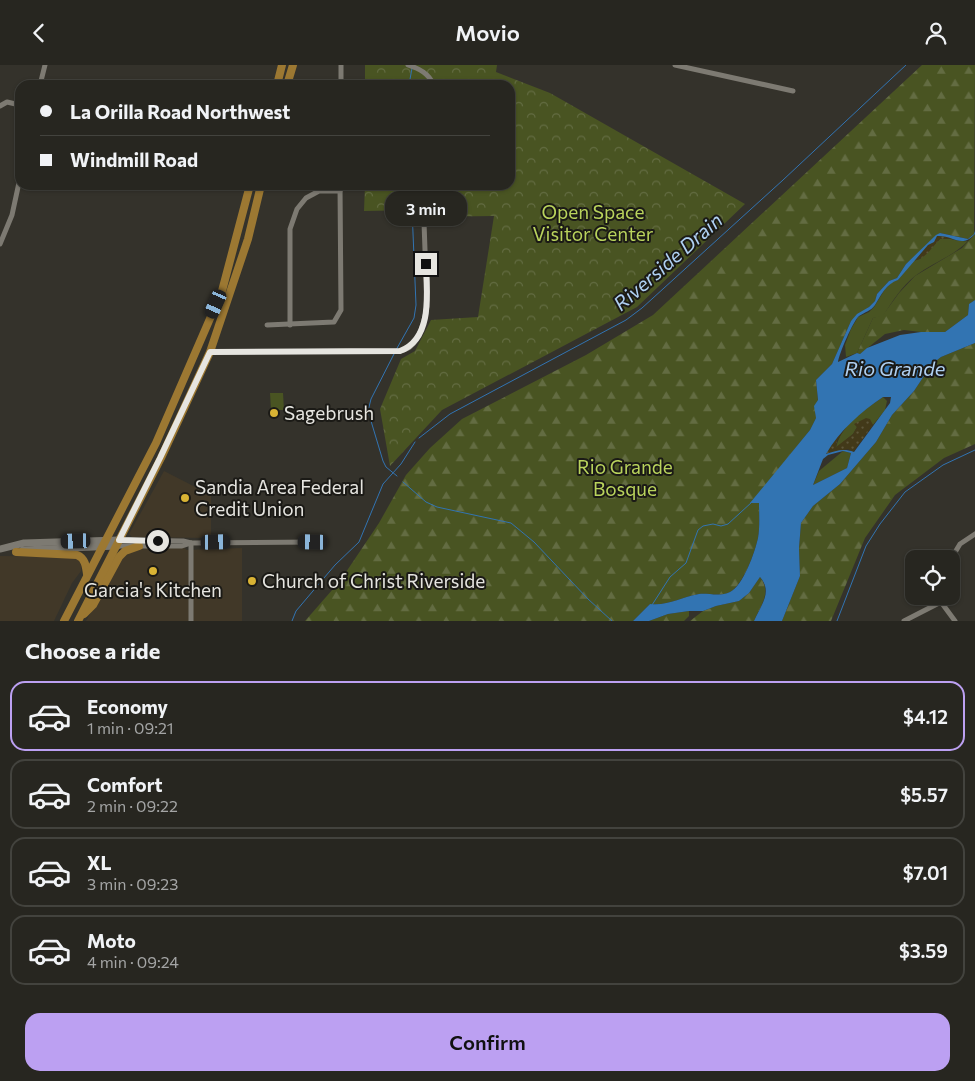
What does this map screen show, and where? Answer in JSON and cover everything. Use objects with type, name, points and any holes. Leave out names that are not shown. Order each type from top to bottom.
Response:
[{"type":"main road","points":[[278,80],[282,65]]},
{"type":"main road","points":[[288,80],[292,65]]},
{"type":"main road","points":[[64,621],[156,443],[222,291],[249,190]]},
{"type":"main road","points":[[78,621],[97,580],[118,543],[165,449],[210,352],[248,239],[260,190]]},
{"type":"main road","points":[[78,621],[93,605],[119,557],[125,551],[139,546]]},
{"type":"main road","points":[[16,552],[76,555],[82,558],[87,574]]},
{"type":"street","points":[[41,80],[45,65]]},
{"type":"street","points":[[340,80],[341,65]]},
{"type":"street","points":[[408,65],[419,69],[431,80]]},
{"type":"street","points":[[675,65],[793,91]]},
{"type":"street","points":[[0,106],[7,102],[15,104]]},
{"type":"street","points":[[0,244],[12,215],[17,190]]},
{"type":"street","points":[[290,325],[290,229],[297,209],[306,198],[319,191],[326,190]]},
{"type":"street","points":[[267,325],[334,322],[341,310],[340,190]]},
{"type":"street","points":[[210,352],[400,351],[412,345],[426,317],[424,222],[427,205]]},
{"type":"street","points":[[957,550],[960,545],[975,534]]},
{"type":"street","points":[[0,549],[24,543],[315,542]]},
{"type":"street","points":[[0,552],[103,543]]},
{"type":"street","points":[[118,543],[139,546],[182,546],[191,543]]},
{"type":"street","points":[[191,543],[191,621]]},
{"type":"street","points":[[904,621],[931,605]]},
{"type":"street","points":[[945,605],[955,621]]},
{"type":"shaded area","points":[[164,471],[211,495],[211,538],[132,537],[129,534]]},
{"type":"shaded area","points":[[140,548],[184,548],[187,550],[242,548],[242,621],[86,621],[121,560],[130,552]]},
{"type":"shaded area","points":[[0,556],[74,557],[82,563],[81,571],[72,583],[54,621],[0,621]]},
{"type":"green space","name":"Open Space Visitor Center","points":[[365,65],[497,65],[496,72],[550,93],[745,204],[637,307],[442,410],[390,466],[380,409],[401,359],[415,351],[431,320],[478,317],[494,216],[419,217],[418,210],[364,211],[365,190],[515,190],[515,80],[365,80]]},
{"type":"green space","name":"Rio Grande Bosque","points":[[922,65],[975,65],[974,234],[968,239],[940,233],[906,264],[897,278],[889,281],[877,294],[875,301],[869,307],[851,321],[832,364],[816,380],[818,401],[815,406],[816,418],[810,430],[751,503],[759,502],[758,538],[748,568],[735,588],[723,594],[699,594],[669,603],[650,604],[633,621],[305,621],[340,581],[379,523],[406,475],[430,448],[462,419],[586,355],[653,315]]},
{"type":"green space","points":[[975,234],[975,300],[969,304],[968,315],[945,332],[904,330],[885,334],[860,354],[857,353],[873,318],[883,315],[899,293],[915,276],[962,248]]},
{"type":"green space","points":[[940,239],[968,241],[956,251],[910,280],[883,316],[873,318],[857,353],[846,357],[845,345],[858,317],[869,312],[874,307],[885,289],[892,282],[898,280],[913,261],[920,259]]},
{"type":"green space","points":[[975,343],[975,444],[944,458],[895,495],[865,538],[831,621],[782,621],[800,576],[799,548],[801,523],[813,506],[840,484],[876,442],[892,415],[914,391],[932,364],[941,357]]},
{"type":"green space","points":[[270,393],[283,393],[284,410],[271,410]]},
{"type":"green space","points":[[883,397],[887,401],[885,410],[873,425],[867,422],[855,424],[857,427],[853,434],[836,448],[839,439],[848,425]]},
{"type":"green space","points":[[843,451],[851,453],[847,468],[813,485],[819,471]]},
{"type":"green space","points":[[760,577],[765,593],[754,621],[690,621],[703,611],[739,601],[749,593]]},
{"type":"green space","points":[[689,611],[689,616],[684,621],[649,621],[668,614]]},
{"type":"sand","points":[[944,235],[954,239],[940,239],[925,255],[913,261],[937,236]]},
{"type":"sand","points":[[866,418],[870,419],[873,425],[853,452],[848,449],[825,454],[844,430],[837,441],[836,447],[853,434],[857,427],[854,424]]},
{"type":"water","name":"Rio Grande","points":[[940,233],[968,239],[961,241],[937,236],[934,242],[928,245],[898,280],[887,287],[873,307],[856,319],[838,362],[900,335],[921,332],[945,332],[968,315],[969,304],[975,300],[975,343],[941,357],[932,364],[914,391],[892,415],[876,442],[840,484],[813,506],[801,523],[799,548],[800,576],[782,621],[754,621],[766,593],[766,588],[760,577],[749,593],[739,601],[703,611],[668,614],[649,621],[633,621],[650,604],[669,603],[699,594],[722,594],[735,589],[748,568],[758,538],[759,503],[750,503],[810,430],[816,418],[814,406],[818,400],[816,380],[832,364],[851,321],[857,314],[875,301],[877,294],[889,281],[897,278],[906,264]],"holes":[[[883,397],[891,397],[890,403],[854,452],[843,450],[826,454],[851,422],[867,409]],[[843,451],[851,453],[847,468],[813,485],[823,459],[828,455]]]},
{"type":"waterway","name":"Riverside Drain","points":[[419,438],[450,414],[626,320],[642,308],[906,65]]},
{"type":"waterway","points":[[410,80],[412,68]]},
{"type":"waterway","points":[[396,350],[414,318],[416,305],[411,190]]},
{"type":"waterway","points":[[394,354],[371,399],[368,411],[383,461],[386,467],[397,476]]},
{"type":"waterway","points":[[292,621],[296,611],[335,565],[359,542],[383,484],[401,464],[415,442]]},
{"type":"waterway","points":[[837,621],[866,546],[880,524],[905,492],[943,465],[975,450]]},
{"type":"waterway","points":[[403,482],[426,502],[437,507],[511,523],[534,542],[588,599],[612,621]]},
{"type":"waterway","points":[[652,605],[670,577],[686,563],[698,530],[703,526],[728,524],[752,502]]},
{"type":"place","name":"Sagebrush","points":[[274,413]]},
{"type":"place","name":"Sandia Area Federal Credit Union","points":[[185,498]]},
{"type":"place","name":"Garcia's Kitchen","points":[[153,571]]},
{"type":"place","name":"Church of Christ Riverside","points":[[252,581]]},
{"type":"route","points":[[158,541],[119,540],[210,352],[352,352],[400,351],[408,348],[412,345],[422,328],[426,317],[426,264]]}]
